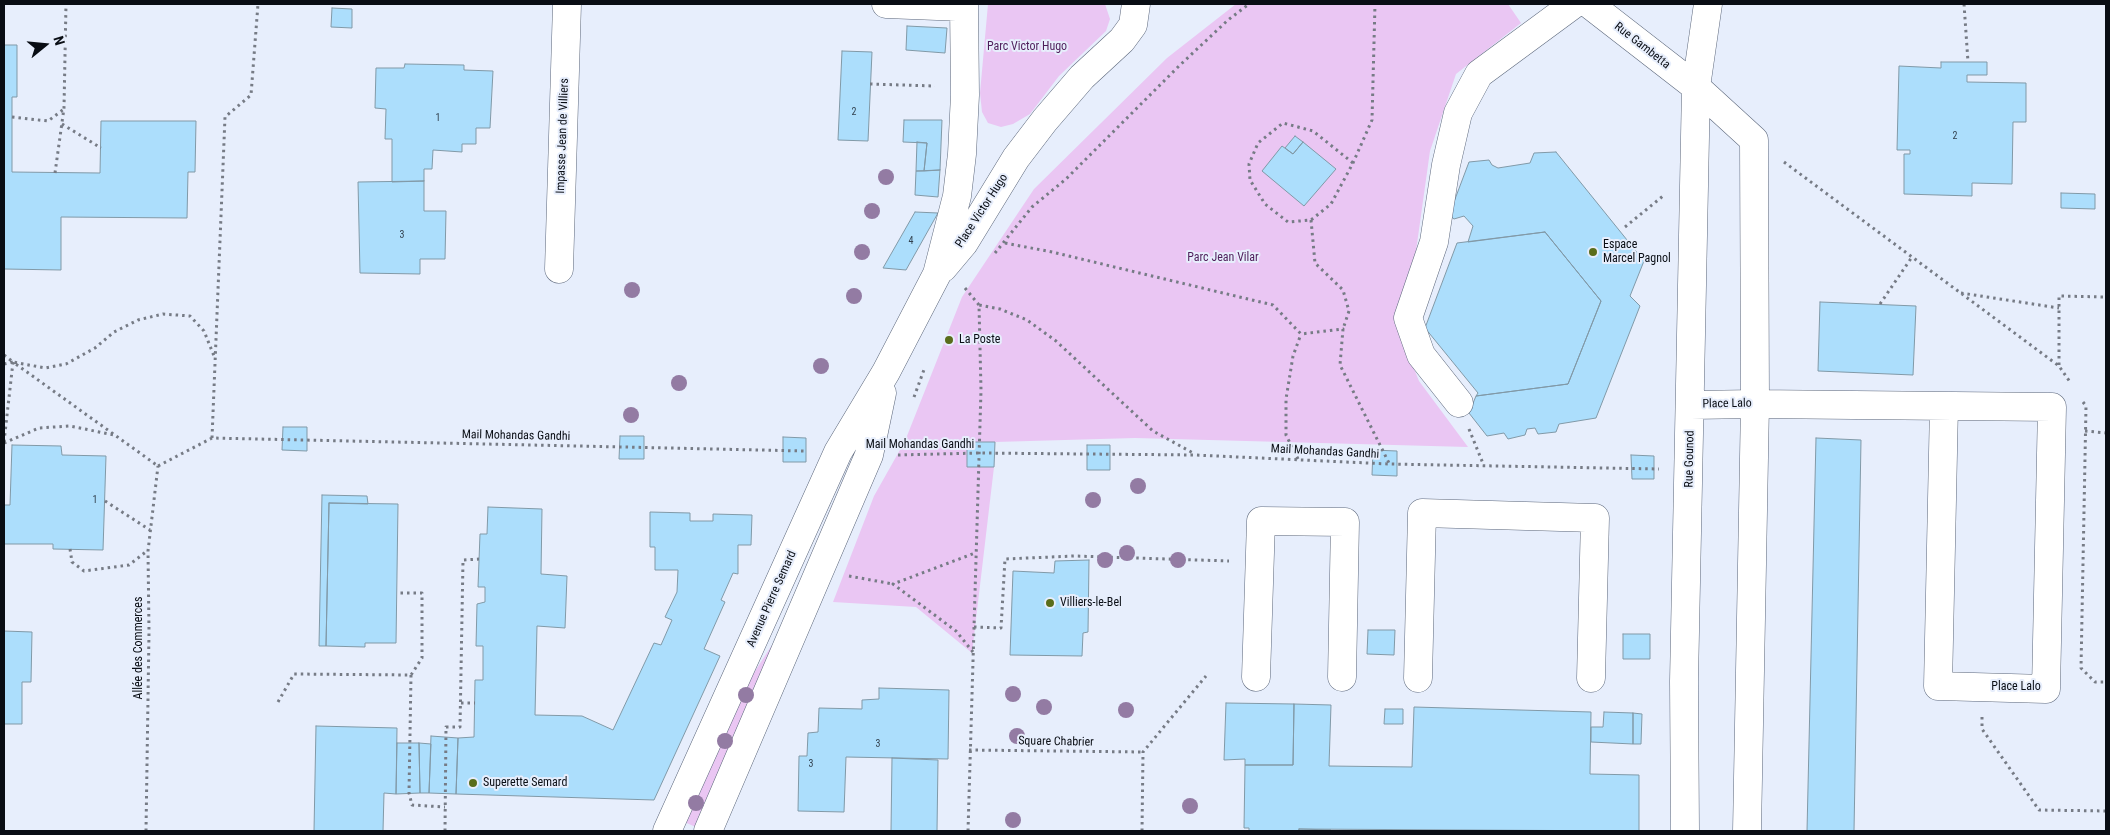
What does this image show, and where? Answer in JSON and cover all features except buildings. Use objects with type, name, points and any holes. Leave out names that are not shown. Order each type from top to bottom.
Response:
[{"type":"street","name":"Impasse Jean de Villiers","points":[[558,269],[567,4]]},
{"type":"street","points":[[886,4],[963,5]]},
{"type":"street","name":"Place Victor Hugo","points":[[937,274],[964,243],[1016,158],[1045,120],[1082,77],[1122,40],[1133,25],[1136,4]]},
{"type":"street","points":[[1459,403],[1421,355],[1408,318],[1434,242],[1446,165],[1458,113],[1478,74],[1574,4]]},
{"type":"street","name":"Rue Gambetta","points":[[1589,4],[1696,88],[1754,140],[1755,404],[1746,831]]},
{"type":"street","name":"Rue Gounod","points":[[1685,831],[1684,681],[1690,470],[1696,88],[1708,4]]},
{"type":"street","name":"Place Victor Hugo","points":[[937,274],[957,196],[965,86],[963,5]]},
{"type":"street","name":"Avenue Pierre Semard","points":[[667,831],[838,452],[886,372],[937,274]]},
{"type":"street","name":"Avenue Pierre Semard","points":[[708,831],[869,454],[886,372]]},
{"type":"street","name":"Place Lalo","points":[[1691,405],[1755,404],[2052,407],[2046,688],[1938,686],[1944,406]]},
{"type":"street","points":[[1418,678],[1422,513],[1594,518],[1591,678]]},
{"type":"street","points":[[1256,677],[1261,522],[1345,522],[1342,677]]},
{"type":"path","points":[[55,173],[64,108],[66,4]]},
{"type":"path","points":[[212,438],[225,117],[251,95],[258,4]]},
{"type":"path","points":[[993,255],[1005,243],[1032,207],[1066,179],[1179,66],[1248,4]]},
{"type":"path","points":[[1353,163],[1313,131],[1282,124],[1258,144],[1249,164],[1250,180],[1266,204],[1288,222],[1311,220],[1332,204],[1353,163],[1372,120],[1375,4]]},
{"type":"path","points":[[1964,4],[1968,62]]},
{"type":"path","points":[[870,84],[965,86]]},
{"type":"path","points":[[12,117],[48,121],[64,108]]},
{"type":"path","points":[[62,124],[101,148]]},
{"type":"path","points":[[1625,227],[1694,170]]},
{"type":"path","points":[[1311,220],[1315,263],[1343,290],[1349,311],[1343,329],[1340,365],[1389,464]]},
{"type":"path","points":[[1005,243],[1070,256],[1273,305],[1301,334]]},
{"type":"path","points":[[1880,304],[1912,257]]},
{"type":"path","points":[[959,293],[970,281]]},
{"type":"path","points":[[964,287],[979,304],[1000,309],[1027,320],[1056,341],[1154,431],[1195,455]]},
{"type":"path","points":[[1960,293],[2059,308]]},
{"type":"path","points":[[2059,366],[2059,296],[2106,297]]},
{"type":"path","points":[[968,831],[981,390],[979,304]]},
{"type":"path","points":[[4,364],[13,362],[44,368],[66,364],[95,348],[114,332],[138,320],[163,314],[190,316],[204,331],[215,359]]},
{"type":"path","points":[[1301,334],[1343,329]]},
{"type":"path","points":[[1298,460],[1286,435],[1286,399],[1293,356],[1301,334]]},
{"type":"path","points":[[4,355],[158,466]]},
{"type":"path","points":[[911,403],[928,359]]},
{"type":"path","points":[[13,362],[4,443],[39,428],[70,426],[115,435]]},
{"type":"path","points":[[1459,403],[1484,466]]},
{"type":"path","points":[[2085,431],[2106,433]]},
{"type":"path","name":"Mail Mohandas Gandhi","points":[[158,466],[212,438],[838,452]]},
{"type":"path","name":"Mail Mohandas Gandhi","points":[[869,454],[1195,455],[1389,464],[1690,470]]},
{"type":"path","name":"Allée des Commerces","points":[[146,831],[149,632],[148,551],[158,466]]},
{"type":"path","points":[[104,501],[150,530]]},
{"type":"path","points":[[70,549],[72,562],[84,571],[129,565],[148,551]]},
{"type":"path","points":[[973,652],[956,631],[893,584],[975,553]]},
{"type":"path","points":[[974,627],[1002,628],[1005,559],[1074,556],[1259,562]]},
{"type":"path","points":[[445,831],[446,727],[460,727],[463,560],[479,559]]},
{"type":"path","points":[[398,593],[422,593],[422,658],[411,675],[409,786],[412,805],[445,807]]},
{"type":"path","points":[[278,702],[294,674],[411,675]]},
{"type":"path","points":[[1142,831],[1143,752],[1206,676]]},
{"type":"path","points":[[1983,687],[1982,729],[2039,810],[2106,811]]},
{"type":"path","points":[[461,703],[474,702]]},
{"type":"path","name":"Square Chabrier","points":[[969,750],[1143,752]]},
{"type":"green space","name":"Parc Victor Hugo","points":[[988,4],[1105,4],[1110,19],[1106,31],[1059,76],[1030,114],[1013,124],[1001,127],[988,123],[982,112],[980,93]]},
{"type":"green space","name":"Parc Jean Vilar","points":[[1236,4],[1508,4],[1521,23],[1456,74],[1430,151],[1416,251],[1394,319],[1419,381],[1468,447],[1135,438],[995,442],[994,467],[972,653],[916,607],[833,602],[874,496],[905,441],[962,297],[1034,189],[1167,58]]},
{"type":"green space","points":[[776,639],[698,828],[682,821],[740,694]]},
{"type":"place","name":"Espace Marcel Pagnol","points":[[1593,252]]},
{"type":"place","name":"La Poste","points":[[949,340]]},
{"type":"place","name":"Villiers-le-Bel","points":[[1050,603]]},
{"type":"place","name":"Superette Semard","points":[[473,783]]}]
